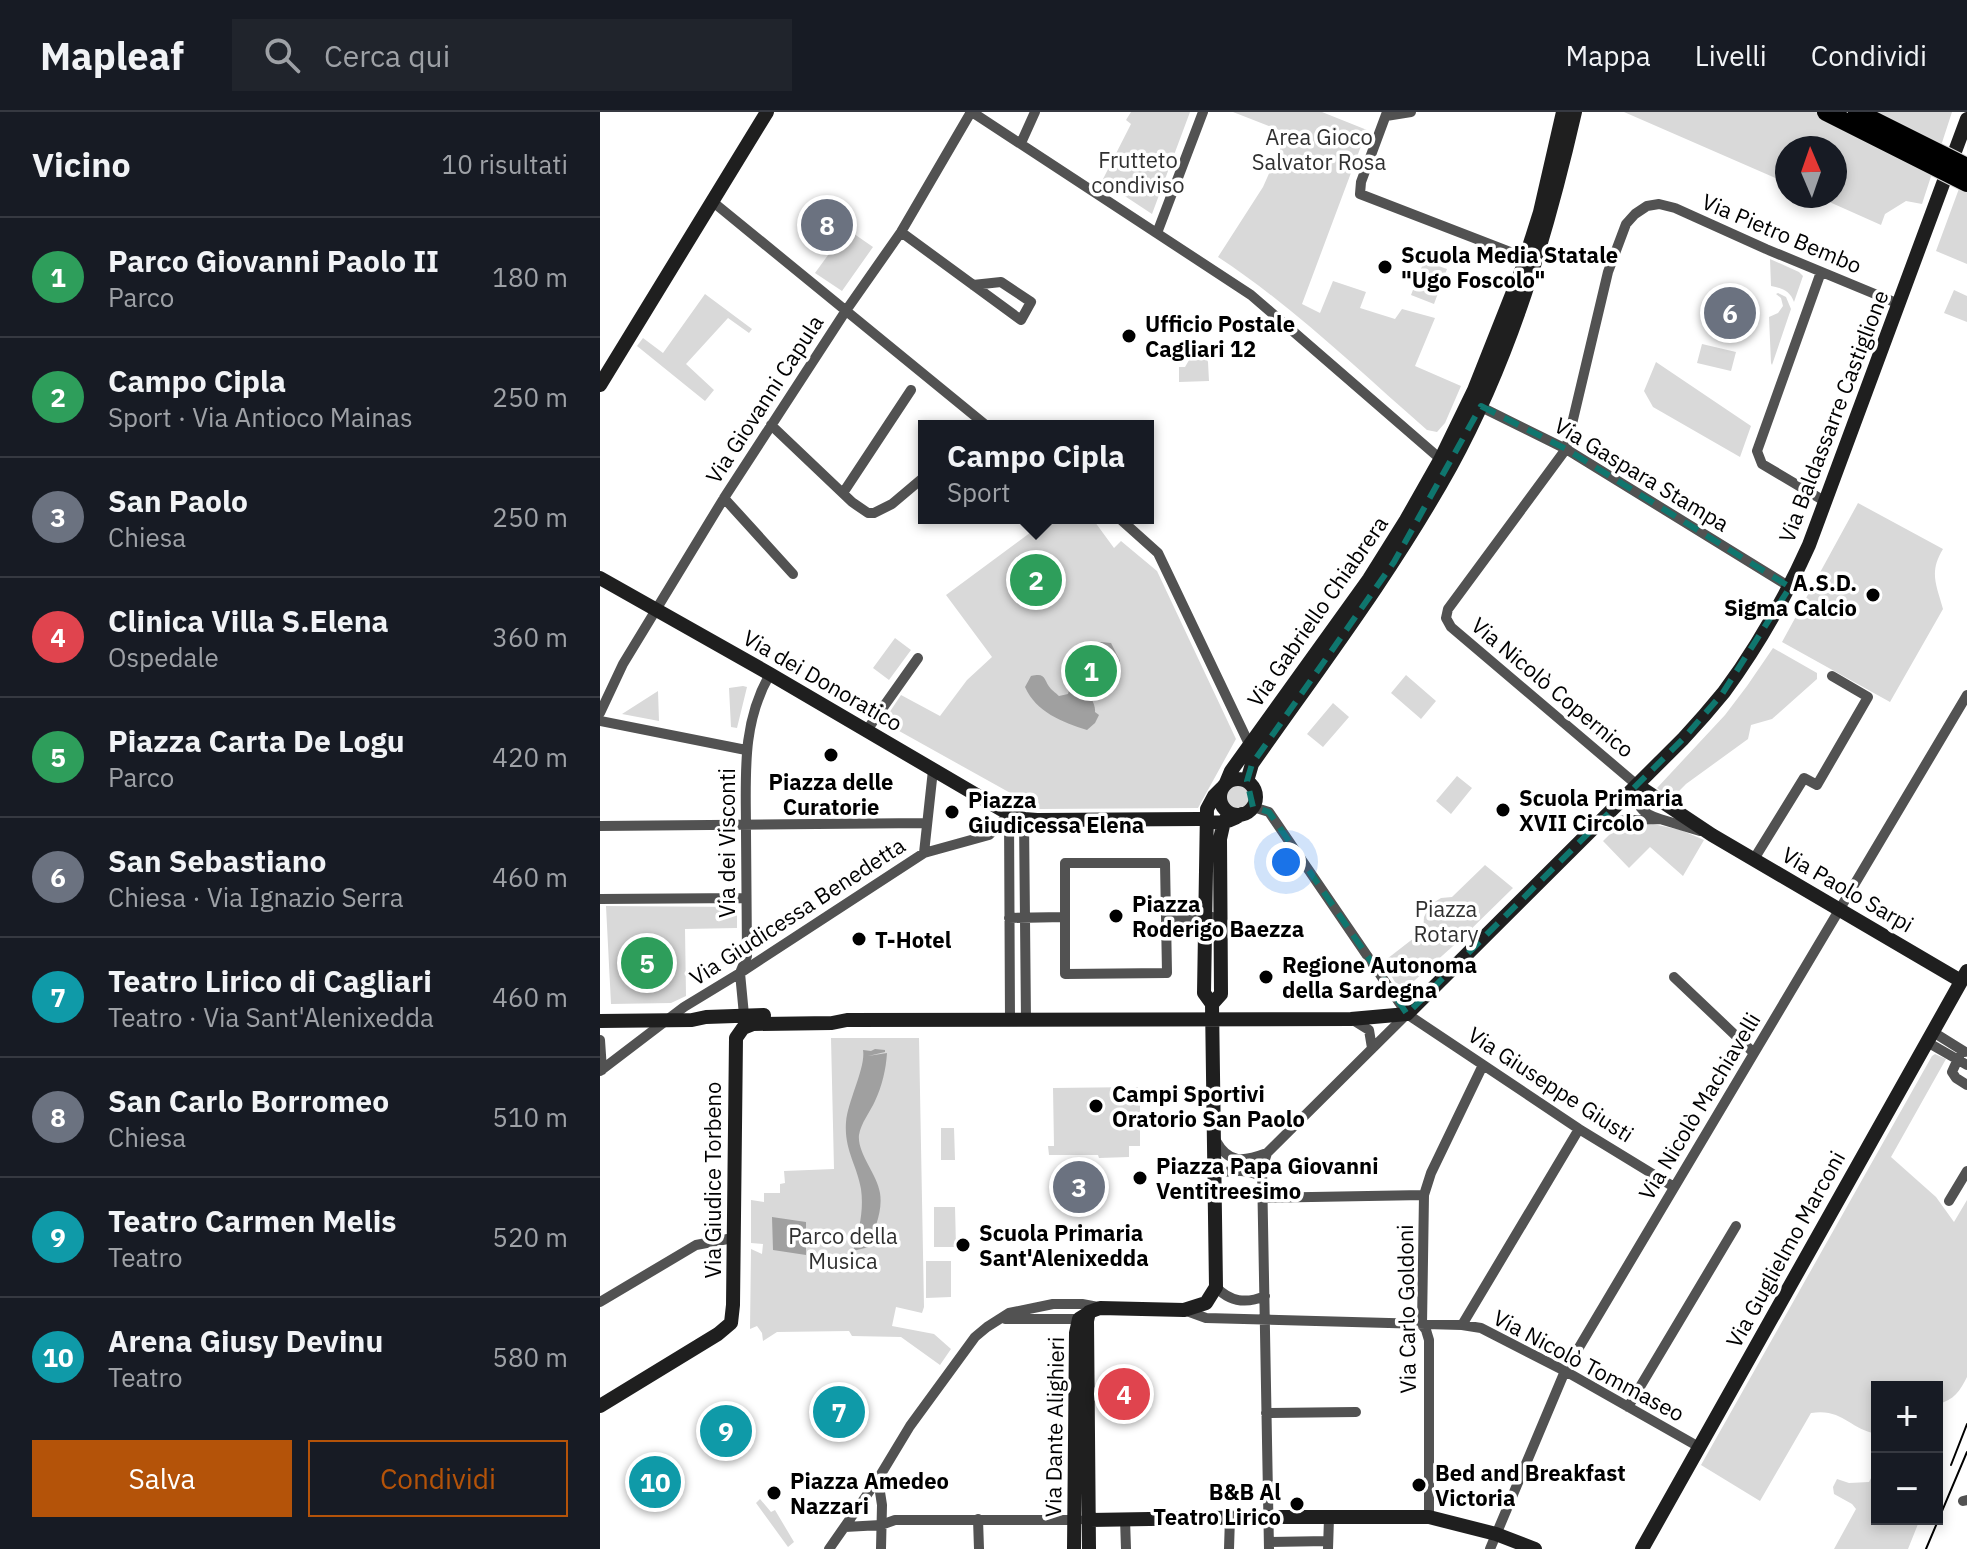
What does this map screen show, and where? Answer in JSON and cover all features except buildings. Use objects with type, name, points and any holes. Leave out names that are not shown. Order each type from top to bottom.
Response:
[{"type":"highway","points":[[1826,112],[1967,167]]},
{"type":"highway","points":[[1857,112],[1889,136],[1967,183]]},
{"type":"highway","points":[[1889,136],[1938,141],[1967,154]]},
{"type":"highway","points":[[1889,136],[1905,161],[1967,195]]},
{"type":"street","points":[[600,385],[767,112]]},
{"type":"street","points":[[971,112],[1251,295],[1446,463]]},
{"type":"street","name":"Via Giovanni Capula","points":[[600,713],[623,664],[724,498],[901,232],[971,112]]},
{"type":"street","points":[[1021,143],[1035,112]]},
{"type":"street","points":[[1157,233],[1203,112]]},
{"type":"street","points":[[1411,112],[1387,114],[1361,182],[1360,194],[1526,258]]},
{"type":"street","name":"Via Gabriello Chiabrera","points":[[1475,404],[1540,212],[1563,112]]},
{"type":"street","name":"Via Gabriello Chiabrera","points":[[1247,781],[1252,764],[1394,562],[1475,404],[1528,287],[1575,112]]},
{"type":"street","name":"Via Baldassarre Castiglione","points":[[1267,1153],[1683,739],[1722,694],[1750,654],[1790,587],[1809,545],[1967,119]]},
{"type":"street","points":[[713,202],[980,420]]},
{"type":"street","name":"Via Pietro Bembo","points":[[1566,449],[1608,272],[1626,224],[1647,206],[1659,204],[1675,208],[1899,304]]},
{"type":"street","points":[[901,232],[973,285],[1021,320],[1031,302],[1001,282],[973,285]]},
{"type":"street","points":[[1821,272],[1757,451],[1762,464],[1826,502]]},
{"type":"street","points":[[843,493],[911,390]]},
{"type":"street","name":"Via Gaspara Stampa","points":[[1475,404],[1566,449],[1790,587]]},
{"type":"street","points":[[771,425],[868,513],[892,504],[918,482]]},
{"type":"street","name":"Via Nicolò Copernico","points":[[1566,449],[1448,609],[1446,618],[1451,627],[1637,785]]},
{"type":"street","name":"Via Gabriello Chiabrera","points":[[1206,819],[1214,796],[1369,579],[1446,463]]},
{"type":"street","points":[[724,498],[793,574]]},
{"type":"street","points":[[1126,524],[1158,553],[1250,746]]},
{"type":"street","name":"Via dei Donoratico","points":[[600,578],[1009,814],[1024,819],[1224,821]]},
{"type":"street","points":[[867,730],[918,658]]},
{"type":"street","name":"Via dei Visconti","points":[[744,1015],[740,973],[747,956],[746,750],[755,709],[770,674]]},
{"type":"street","points":[[1754,859],[1804,778],[1817,785],[1868,697],[1832,676]]},
{"type":"street","name":"Via Nicolò Machiavelli","points":[[1490,1549],[1565,1371],[1967,695]]},
{"type":"street","points":[[600,721],[746,750]]},
{"type":"street","points":[[924,853],[933,770]]},
{"type":"street","points":[[692,1020],[726,1026],[736,1038],[743,1028],[753,1024],[847,1020],[1351,1019],[1407,1014],[1269,812],[1247,811],[1231,813],[1225,809],[1220,797],[1224,786],[1235,779],[1252,785],[1256,798],[1247,811],[1233,820],[1224,821],[1220,839],[1221,994],[1212,1004]]},
{"type":"street","points":[[1637,785],[1637,803],[1641,809],[1647,815],[1660,819]]},
{"type":"street","name":"Via Paolo Sarpi","points":[[1637,785],[1712,835],[1964,976]]},
{"type":"street","points":[[989,835],[1009,814]]},
{"type":"street","points":[[1009,814],[1010,1020]]},
{"type":"street","points":[[1024,819],[1026,1020]]},
{"type":"street","points":[[1003,1319],[1184,1310],[1206,1303],[1216,1287],[1212,1004],[1204,993],[1206,819]]},
{"type":"street","name":"Via Paolo Sarpi","points":[[1596,825],[1660,819],[1712,835]]},
{"type":"street","points":[[600,826],[926,823]]},
{"type":"street","name":"Via Giudicessa Benedetta","points":[[601,1071],[684,1007],[924,853],[989,835],[1009,838]]},
{"type":"street","points":[[1065,863],[1165,863],[1166,918],[1167,973],[1065,974],[1065,863]]},
{"type":"street","points":[[600,899],[746,898]]},
{"type":"street","points":[[1009,918],[1065,917]]},
{"type":"street","points":[[1166,918],[1221,917]]},
{"type":"street","points":[[1009,960],[1025,961]]},
{"type":"street","name":"Via Guglielmo Marconi","points":[[1642,1549],[1964,976]]},
{"type":"street","points":[[1674,977],[1754,1053]]},
{"type":"street","name":"Via Giuseppe Giusti","points":[[1407,1014],[1579,1129],[1674,1187]]},
{"type":"street","points":[[600,1021],[692,1020],[744,1015],[833,1016],[847,1020]]},
{"type":"street","points":[[1351,1019],[1369,1030],[1372,1048]]},
{"type":"street","points":[[1930,1037],[1963,1057],[1952,1072],[1967,1085]]},
{"type":"street","name":"Via Giudice Torbeno","points":[[600,1406],[731,1323],[736,1038]]},
{"type":"street","points":[[600,1040],[601,1071]]},
{"type":"street","name":"Via Carlo Goldoni","points":[[1429,1517],[1429,1340],[1422,1325],[1424,1195],[1431,1173],[1483,1065]]},
{"type":"street","points":[[1462,1325],[1579,1129]]},
{"type":"street","points":[[1214,1137],[1232,1159],[1247,1159],[1267,1153]]},
{"type":"street","points":[[1267,1153],[1262,1169],[1262,1198],[1269,1545],[1328,1545],[1329,1518]]},
{"type":"street","points":[[1214,1173],[1246,1171],[1262,1177]]},
{"type":"street","points":[[1949,1201],[1967,1171]]},
{"type":"street","points":[[1262,1198],[1424,1195]]},
{"type":"street","points":[[1628,1407],[1736,1226]]},
{"type":"street","points":[[600,1302],[696,1245],[733,1238]]},
{"type":"street","points":[[1216,1287],[1230,1298],[1240,1301],[1265,1296]]},
{"type":"street","points":[[829,1549],[878,1479],[910,1426],[975,1337],[1009,1313],[1053,1304],[1082,1304],[1089,1313]]},
{"type":"street","points":[[1184,1310],[1206,1318],[1265,1319]]},
{"type":"street","name":"Via Dante Alighieri","points":[[1089,1313],[1075,1336],[1082,1520],[1089,1549]]},
{"type":"street","name":"Via Nicolò Tommaseo","points":[[1265,1319],[1481,1328],[1565,1371],[1699,1447]]},
{"type":"street","points":[[1266,1413],[1356,1412]]},
{"type":"street","points":[[878,1479],[882,1505],[881,1549]]},
{"type":"street","points":[[1229,1549],[1230,1517]]},
{"type":"street","points":[[845,1527],[881,1525],[895,1520],[1429,1517],[1496,1534],[1535,1549]]},
{"type":"street","points":[[978,1519],[979,1549]]},
{"type":"street","points":[[1125,1519],[1126,1549]]},
{"type":"street","name":"Via Dante Alighieri","points":[[1074,1549],[1082,1520]]},
{"type":"highlighted area","points":[[1481,406],[1566,449],[1790,587],[1722,694],[1683,739],[1407,1014],[1269,812],[1253,807],[1247,781],[1252,764],[1394,562]]},
{"type":"green space","name":"Frutteto condiviso","points":[[1131,112],[1190,112],[1152,214],[1102,181],[1131,124],[1126,120]]},
{"type":"green space","name":"Area Gioco Salvator Rosa","points":[[1233,112],[1322,112],[1367,130],[1302,304],[1320,313],[1333,281],[1366,292],[1360,308],[1395,319],[1402,309],[1435,318],[1415,366],[1461,386],[1445,423],[1437,432],[1427,430],[1300,318],[1218,257],[1263,187],[1287,133]]},
{"type":"green space","points":[[1624,112],[1952,112],[1922,204],[1906,201],[1885,214],[1881,225],[1843,208],[1847,208],[1847,136],[1775,136],[1775,178]]},
{"type":"green space","points":[[1967,167],[1967,264],[1936,251]]},
{"type":"green space","points":[[847,229],[873,247],[842,291],[815,273]]},
{"type":"green space","points":[[1770,259],[1803,276],[1794,302],[1785,291],[1771,286]]},
{"type":"green space","points":[[1424,261],[1447,269],[1434,304],[1411,295]]},
{"type":"green space","points":[[1954,290],[1967,296],[1967,322],[1944,313]]},
{"type":"green space","points":[[1778,293],[1786,297],[1791,309],[1772,365],[1769,317],[1778,313],[1783,306]]},
{"type":"green space","points":[[705,294],[752,329],[749,333],[728,318],[686,364],[714,390],[705,401],[637,346],[643,338],[663,353]]},
{"type":"green space","points":[[1702,344],[1736,352],[1731,371],[1697,363]]},
{"type":"green space","points":[[1202,347],[1208,362],[1209,381],[1179,382],[1179,367],[1185,367],[1192,355]]},
{"type":"green space","points":[[1656,362],[1751,426],[1740,457],[1653,407],[1644,391]]},
{"type":"green space","name":"A.S.D. Sigma Calcio","points":[[1858,503],[1943,549],[1935,572],[1943,609],[1890,702],[1782,642]]},
{"type":"green space","points":[[1042,524],[1096,524],[1114,548],[1121,541],[1157,571],[1236,739],[1198,808],[1039,809],[883,722],[901,695],[940,716],[967,680],[992,657],[946,595]]},
{"type":"green space","points":[[895,638],[911,650],[889,680],[873,668]]},
{"type":"green space","points":[[1773,648],[1817,673],[1817,679],[1772,719],[1751,725],[1748,739],[1686,784],[1671,799],[1657,788],[1725,715]]},
{"type":"green space","points":[[1406,675],[1436,701],[1421,719],[1391,693]]},
{"type":"green space","points":[[747,687],[737,728],[731,727],[729,688]]},
{"type":"green space","points":[[658,691],[659,721],[622,714]]},
{"type":"green space","points":[[1333,703],[1349,717],[1323,747],[1307,734]]},
{"type":"green space","points":[[1457,776],[1472,788],[1451,814],[1436,801]]},
{"type":"green space","points":[[1235,779],[1247,783],[1254,791],[1255,801],[1248,812],[1230,811],[1222,803],[1220,797]]},
{"type":"green space","points":[[1653,824],[1681,830],[1704,840],[1683,876],[1650,847],[1629,868],[1603,841],[1617,827]]},
{"type":"green space","name":"Piazza Rotary","points":[[1485,865],[1513,888],[1405,989],[1395,982],[1383,962],[1423,931],[1424,917],[1430,905],[1441,898],[1452,897]]},
{"type":"green space","points":[[606,906],[737,907],[737,928],[685,929],[686,996],[671,1003],[611,1004]]},
{"type":"green space","name":"Parco della Musica","points":[[831,1038],[919,1038],[924,1307],[922,1313],[896,1307],[892,1326],[934,1334],[951,1349],[940,1365],[901,1337],[852,1336],[849,1331],[777,1332],[763,1341],[757,1326],[750,1329],[751,1249],[762,1254],[763,1244],[751,1243],[751,1200],[764,1202],[764,1193],[780,1193],[780,1184],[785,1183],[784,1171],[834,1169]]},
{"type":"green space","points":[[1935,1054],[1946,1059],[1891,1157],[1936,1197],[1954,1222],[1967,1200],[1967,1377],[1956,1394],[1943,1402],[1943,1381],[1871,1381],[1871,1432],[1831,1413],[1811,1413],[1760,1501],[1701,1465]]},
{"type":"green space","name":"Campi Sportivi Oratorio San Paolo","points":[[1140,1087],[1140,1146],[1129,1146],[1129,1157],[1049,1155],[1048,1146],[1054,1146],[1053,1088]]},
{"type":"green space","points":[[941,1128],[954,1128],[955,1160],[941,1160]]},
{"type":"green space","points":[[934,1207],[955,1207],[956,1247],[934,1247]]},
{"type":"green space","points":[[926,1261],[951,1261],[951,1297],[926,1298]]},
{"type":"green space","points":[[1871,1478],[1871,1525],[1918,1525],[1908,1549],[1834,1549],[1856,1509],[1834,1494],[1837,1479],[1849,1483],[1869,1482]]},
{"type":"green space","points":[[760,1499],[771,1512],[775,1510],[794,1542],[788,1547],[756,1503]]},
{"type":"shaded area","points":[[1101,642],[1111,643],[1120,661],[1111,675],[1102,675],[1088,686],[1095,712],[1099,715],[1087,730],[1051,715],[1030,696],[1025,687],[1031,676],[1036,675],[1042,676],[1059,696],[1068,694],[1074,675],[1094,667],[1090,656],[1097,655],[1094,646]]},
{"type":"shaded area","points":[[863,1050],[885,1052],[868,1056],[887,1053],[886,1065],[882,1083],[860,1131],[859,1142],[878,1186],[880,1207],[869,1247],[853,1251],[862,1197],[847,1141],[846,1122],[862,1065]]},
{"type":"shaded area","points":[[772,1217],[806,1222],[806,1255],[773,1250]]},
{"type":"tram line","points":[[1951,1465],[1967,1424]]},
{"type":"tram line","points":[[1926,1549],[1967,1452]]},
{"type":"place","name":"San Carlo Borromeo","points":[[827,225]]},
{"type":"place","name":"Scuola Media Statale \"Ugo Foscolo\"","points":[[1385,267]]},
{"type":"place","name":"San Sebastiano","points":[[1730,313]]},
{"type":"place","name":"Ufficio Postale Cagliari 12","points":[[1129,336]]},
{"type":"place","name":"Campo Cipla","points":[[1036,580]]},
{"type":"place","name":"A.S.D. Sigma Calcio","points":[[1873,595]]},
{"type":"place","name":"Parco Giovanni Paolo II","points":[[1091,671]]},
{"type":"place","name":"Piazza delle Curatorie","points":[[831,755]]},
{"type":"place","name":"Scuola Primaria XVII Circolo","points":[[1503,810]]},
{"type":"place","name":"Piazza Giudicessa Elena","points":[[952,812]]},
{"type":"place","name":"Piazza Roderigo Baezza","points":[[1116,916]]},
{"type":"place","name":"T-Hotel","points":[[859,939]]},
{"type":"place","name":"Piazza Carta De Logu","points":[[647,963]]},
{"type":"place","name":"Regione Autonoma della Sardegna","points":[[1266,977]]},
{"type":"place","name":"Campi Sportivi Oratorio San Paolo","points":[[1096,1106]]},
{"type":"place","name":"Piazza Papa Giovanni Ventitreesimo","points":[[1140,1178]]},
{"type":"place","name":"San Paolo","points":[[1079,1187]]},
{"type":"place","name":"Scuola Primaria Sant'Alenixedda","points":[[963,1245]]},
{"type":"place","name":"Clinica Villa S.Elena","points":[[1124,1394]]},
{"type":"place","name":"Teatro Lirico di Cagliari","points":[[839,1412]]},
{"type":"place","name":"Teatro Carmen Melis","points":[[726,1431]]},
{"type":"place","name":"Arena Giusy Devinu","points":[[655,1482]]},
{"type":"place","name":"Bed and Breakfast Victoria","points":[[1419,1485]]},
{"type":"place","name":"Piazza Amedeo Nazzari","points":[[774,1493]]},
{"type":"place","name":"B&B Al Teatro Lirico","points":[[1297,1504]]}]
